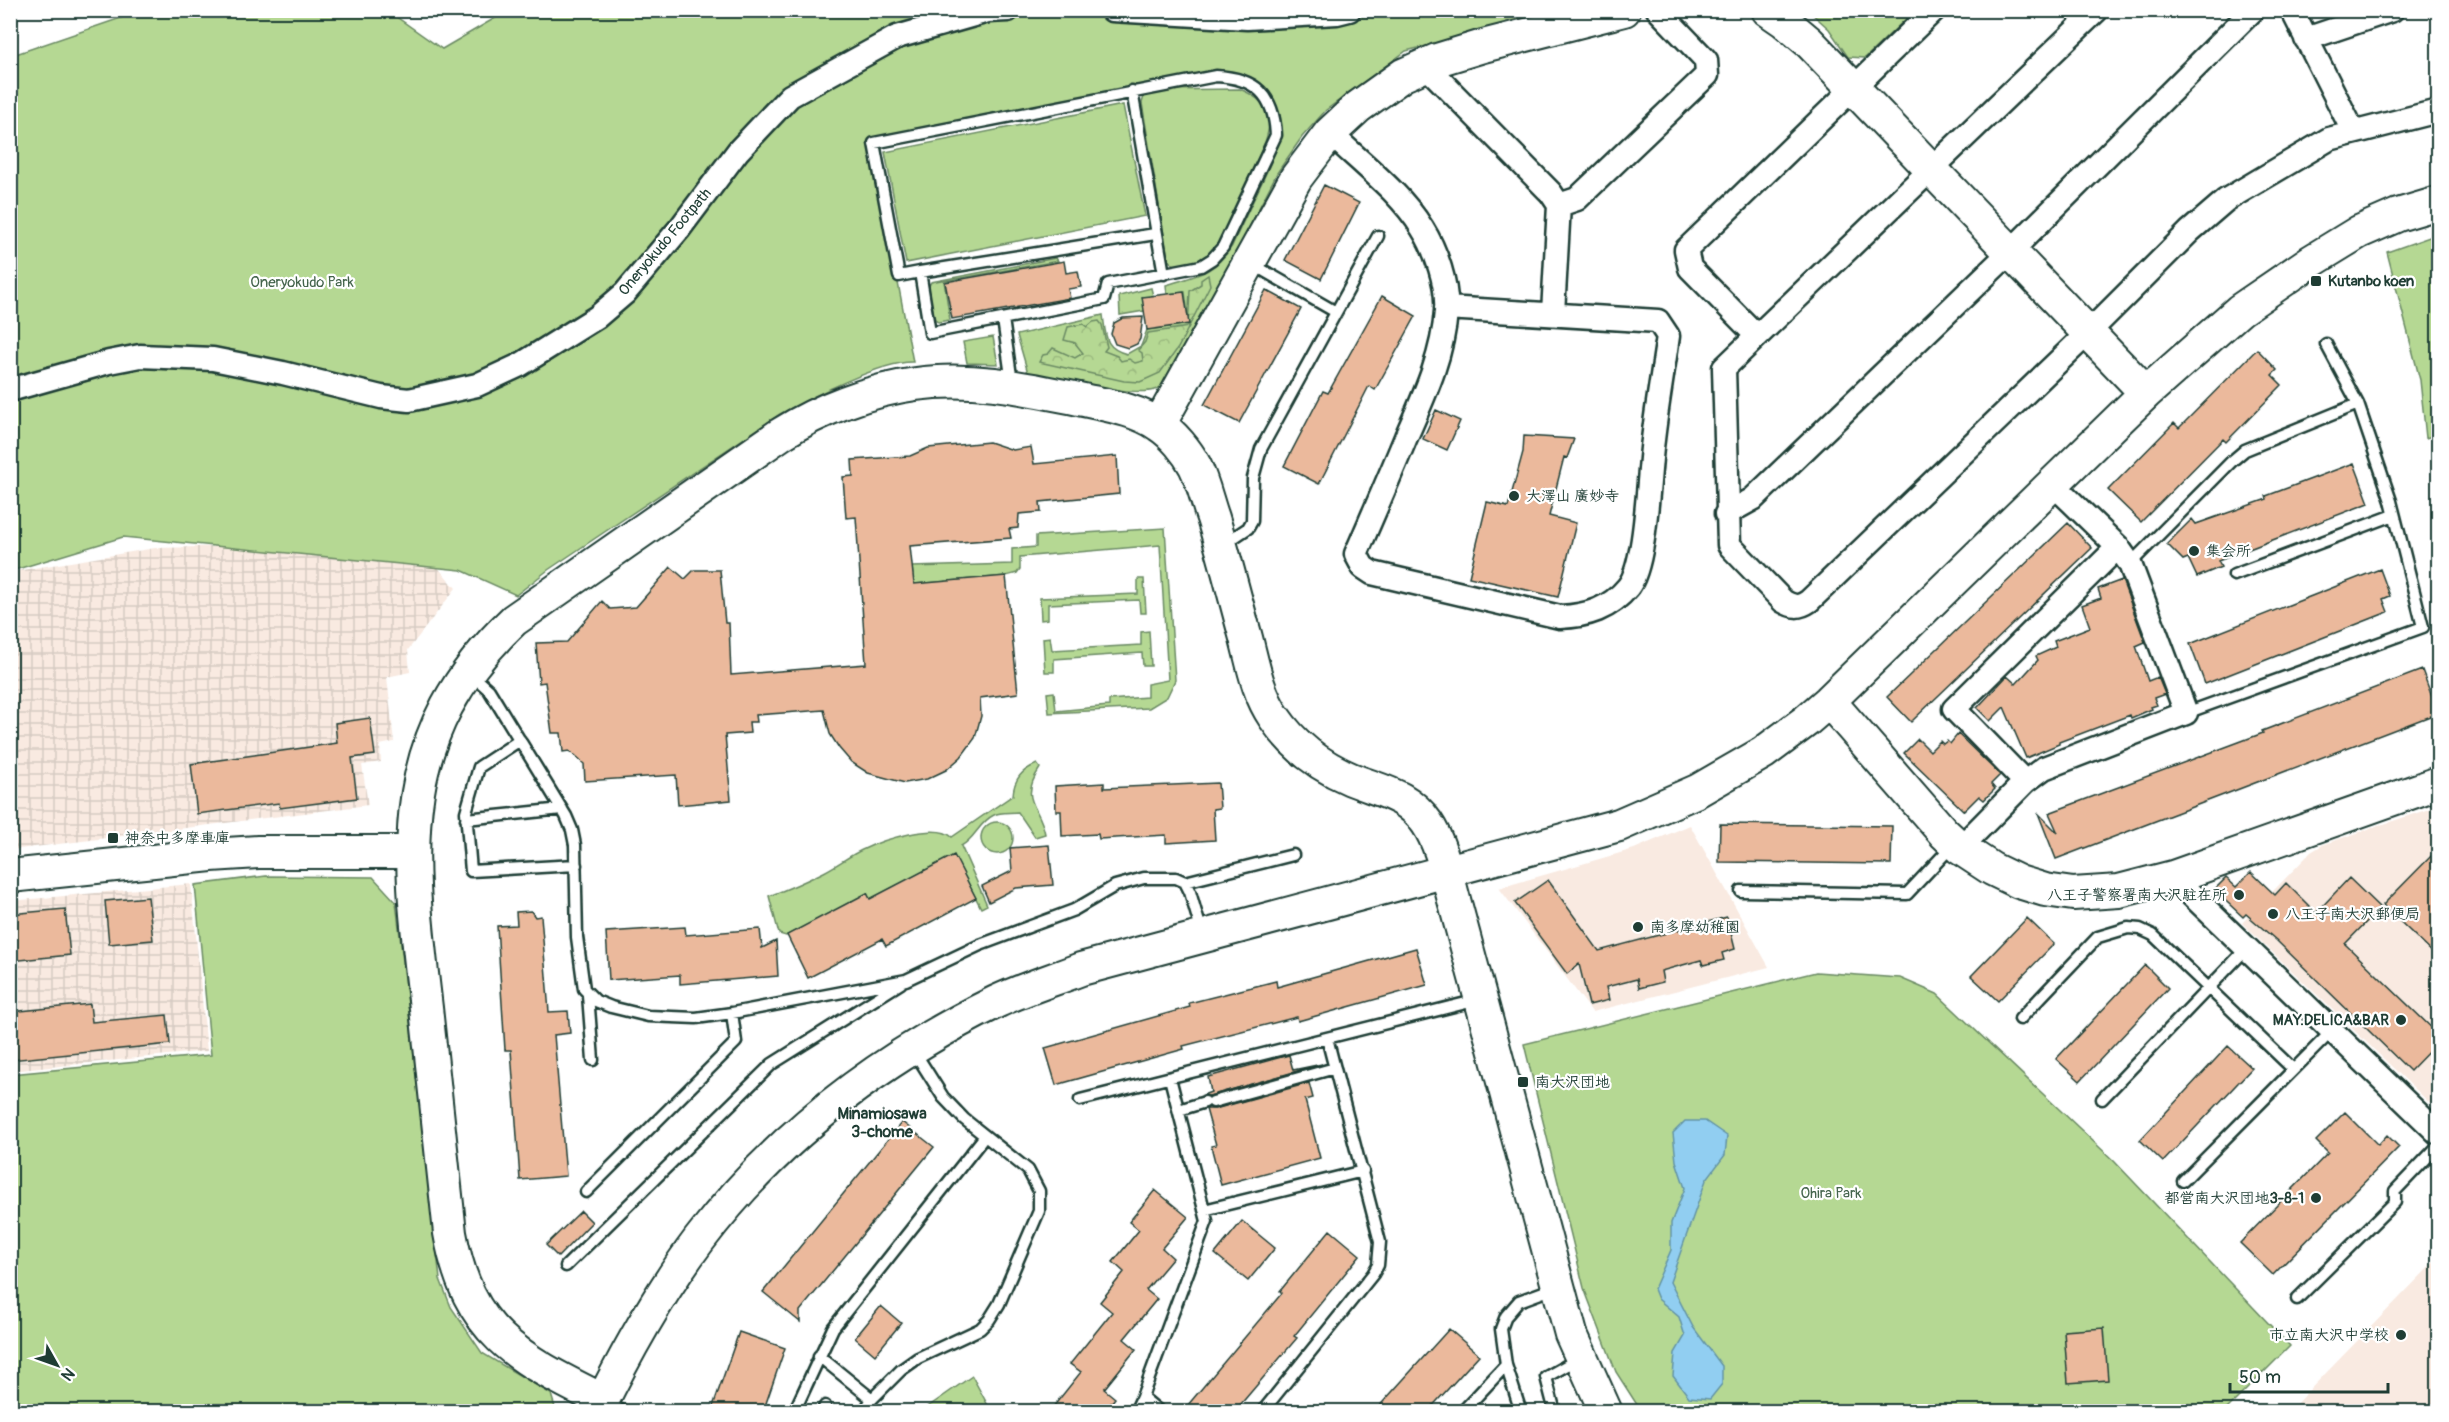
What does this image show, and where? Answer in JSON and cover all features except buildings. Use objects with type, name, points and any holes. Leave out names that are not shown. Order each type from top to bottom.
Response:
[{"type":"street","name":"Oneryokudo Footpath","points":[[10,390],[109,362],[140,356],[213,359],[381,397],[409,400],[477,385],[520,365],[588,323],[625,293],[680,228],[738,152],[790,96],[897,37],[988,11],[1008,10]]},
{"type":"street","points":[[1112,10],[1247,18],[1336,13],[1349,10]]},
{"type":"street","points":[[1159,425],[1296,178],[1330,133],[1380,90],[1403,75],[1425,65],[1483,46],[1624,10]]},
{"type":"street","points":[[1559,205],[1577,200],[1707,75],[1706,60],[1658,10]]},
{"type":"street","points":[[1768,10],[1809,42],[2146,393]]},
{"type":"street","points":[[1757,336],[1690,268],[1686,250],[1934,10]]},
{"type":"street","points":[[2097,10],[1724,368],[1726,514],[1729,544],[1783,601],[1792,606],[1801,606],[2088,333],[2190,231],[2226,200],[2330,139],[2439,111]]},
{"type":"street","points":[[1726,514],[1753,498],[2010,252],[2253,10]]},
{"type":"street","points":[[2292,10],[2353,132]]},
{"type":"street","points":[[2306,39],[2392,10]]},
{"type":"street","points":[[1425,65],[1551,193],[1559,205],[1553,313]]},
{"type":"street","points":[[1330,133],[1404,204],[1422,228],[1438,263],[1446,308],[1442,344],[1431,378],[1356,554],[1358,560],[1371,573],[1560,617],[1597,612],[1612,603],[1629,586],[1640,566],[1653,441],[1668,336],[1658,321],[1446,308]]},
{"type":"street","points":[[1606,1412],[1580,1358],[1557,1287],[1481,999],[1446,872],[1434,837],[1426,822],[1416,811],[1387,791],[1353,780],[1318,762],[1296,743],[1274,718],[1260,692],[1221,546],[1195,466],[1184,449],[1159,425],[1125,410],[1012,386],[973,382],[915,384],[840,405],[793,426],[528,608],[501,633],[468,671],[448,702],[427,753],[415,800],[412,852],[419,947],[450,1233],[456,1263],[464,1286],[489,1328],[530,1363],[608,1408],[652,1309],[698,1241],[735,1196],[793,1138],[838,1098],[885,1064],[998,1002],[1081,969],[1446,872],[1619,825],[1656,811],[1697,791],[1763,753],[1829,701],[2146,393],[2240,310],[2310,261],[2359,232],[2398,215],[2439,203]]},
{"type":"street","points":[[1957,845],[2025,782],[2044,768],[2186,713],[2124,556],[2053,484]]},
{"type":"street","points":[[2025,782],[1954,709],[2124,556]]},
{"type":"street","points":[[1829,701],[1957,845],[1992,869],[2019,882],[2046,890],[2097,894],[2173,877],[2439,783]]},
{"type":"street","points":[[10,876],[223,854],[412,852]]},
{"type":"street","points":[[2173,877],[2439,1133]]},
{"type":"lane","points":[[920,272],[930,333],[1104,299],[1108,284],[1201,266],[1212,259],[1223,247],[1276,135],[1271,103],[1249,82],[1235,76],[1216,76],[874,143],[899,276],[920,272],[1155,234]]},
{"type":"lane","points":[[1132,91],[1155,234],[1164,274]]},
{"type":"lane","points":[[1221,546],[1248,528],[1252,521],[1253,478],[1261,449],[1378,236]]},
{"type":"lane","points":[[1250,263],[1336,312]]},
{"type":"lane","points":[[1003,319],[1012,386]]},
{"type":"lane","points":[[2186,713],[2422,627],[2394,515],[2358,404],[2326,344]]},
{"type":"lane","points":[[2124,556],[2245,450],[2358,404]]},
{"type":"lane","points":[[2234,576],[2394,515]]},
{"type":"lane","points":[[468,671],[489,690],[562,809],[572,830],[576,865],[580,969],[588,995],[593,1060]]},
{"type":"lane","points":[[520,740],[478,767],[465,812],[471,871],[576,865]]},
{"type":"lane","points":[[466,819],[562,809]]},
{"type":"lane","points":[[1741,891],[1907,894],[1957,845]]},
{"type":"lane","points":[[566,1266],[772,1064],[906,980],[980,945],[1074,910],[1115,886],[1130,881],[1160,877],[1176,878],[1185,882],[1293,855]]},
{"type":"lane","points":[[1185,882],[1203,936]]},
{"type":"lane","points":[[2020,1019],[2098,937],[2128,928],[2140,929],[2153,935],[2294,1069]]},
{"type":"lane","points":[[2102,1099],[2247,948]]},
{"type":"lane","points":[[588,995],[611,1007],[648,1016],[696,1018],[906,980]]},
{"type":"lane","points":[[1080,1100],[1481,999]]},
{"type":"lane","points":[[586,1191],[736,1042],[732,1013]]},
{"type":"lane","points":[[2183,1181],[2332,1031]]},
{"type":"lane","points":[[1262,1412],[1363,1287],[1378,1265],[1380,1242],[1327,1038]]},
{"type":"lane","points":[[864,1412],[872,1399],[901,1370],[918,1359],[980,1329],[989,1320],[999,1304],[1039,1210],[1039,1191],[1028,1170],[985,1136],[943,1097],[912,1048]]},
{"type":"lane","points":[[1179,1110],[1335,1068]]},
{"type":"lane","points":[[1135,1412],[1207,1221],[1170,1077]]},
{"type":"lane","points":[[794,1412],[833,1328],[985,1136]]},
{"type":"lane","points":[[2298,1299],[2395,1202],[2395,1191],[2439,1146]]},
{"type":"lane","points":[[1204,1210],[1363,1171]]},
{"type":"lane","points":[[1521,1412],[1506,1365],[1501,1329],[1506,1316],[1519,1300],[1557,1287]]},
{"type":"lane","points":[[819,1356],[872,1399]]},
{"type":"lane","points":[[1555,1412],[1546,1377],[1580,1358]]},
{"type":"lane","points":[[1462,1412],[1506,1365]]},
{"type":"lane","points":[[1142,1397],[1160,1412]]},
{"type":"shaded area","points":[[243,546],[433,562],[456,588],[408,650],[410,672],[387,677],[394,742],[380,745],[381,762],[362,765],[368,805],[11,850],[10,572],[155,548]]},
{"type":"shaded area","points":[[2438,806],[2438,1111],[2242,923],[2311,852],[2324,844]]},
{"type":"shaded area","name":"南多摩幼稚園","points":[[1690,825],[1769,967],[1592,1012],[1499,888],[1634,849]]},
{"type":"shaded area","points":[[191,884],[207,1051],[11,1071],[11,901]]},
{"type":"shaded area","name":"市立南大沢中学校","points":[[2438,1258],[2438,1411],[2289,1411]]},
{"type":"green space","name":"Oneryokudo Park","points":[[144,10],[388,11],[442,49],[497,17],[497,10],[1569,11],[1406,51],[1326,110],[1302,137],[1277,173],[1175,372],[1164,385],[1155,390],[1112,389],[1028,373],[1017,335],[1103,315],[1110,345],[1127,354],[1141,346],[1147,330],[1189,324],[1185,292],[1167,294],[1166,285],[1204,273],[1218,263],[1232,246],[1269,166],[1279,136],[1278,109],[1260,87],[1242,77],[871,140],[913,362],[883,367],[865,374],[780,414],[548,570],[516,595],[461,570],[123,537],[11,571],[10,56]]},
{"type":"green space","points":[[1809,11],[1914,11],[1865,58],[1848,57],[1829,29]]},
{"type":"green space","points":[[1240,89],[1256,98],[1266,109],[1269,123],[1265,142],[1220,244],[1202,262],[1176,266],[1170,262],[1167,253],[1142,103],[1144,96],[1152,90]]},
{"type":"green space","points":[[1123,105],[1145,216],[906,263],[885,152]]},
{"type":"green space","points":[[2438,234],[2438,434],[2426,438],[2420,380],[2387,252]]},
{"type":"green space","points":[[1056,258],[1058,261],[944,281],[950,320],[938,322],[935,320],[928,287],[931,282]]},
{"type":"green space","points":[[1208,275],[1210,285],[1178,348],[1160,373],[1140,382],[1124,381],[1039,362],[1043,355],[1048,354],[1053,348],[1075,358],[1083,353],[1075,343],[1064,340],[1068,327],[1083,324],[1087,327],[1099,321],[1107,347],[1104,351],[1117,356],[1121,361],[1129,359],[1135,363],[1143,361],[1142,353],[1138,350],[1145,342],[1148,333],[1188,327],[1190,291],[1201,284],[1201,280]]},
{"type":"green space","points":[[1151,288],[1153,296],[1144,311],[1120,315],[1119,296]]},
{"type":"green space","points":[[993,337],[998,364],[967,363],[963,342]]},
{"type":"green space","points":[[1165,528],[1175,680],[1167,697],[1149,708],[1049,713],[1047,693],[1054,692],[1056,711],[1109,706],[1109,700],[1147,697],[1147,684],[1168,680],[1160,545],[1020,557],[1020,569],[1017,573],[1006,576],[914,584],[912,567],[1012,564],[1012,549],[1036,547],[1036,536]]},
{"type":"green space","points":[[1138,579],[1144,579],[1146,613],[1140,613],[1139,600],[1048,604],[1048,619],[1041,620],[1040,598],[1138,594]]},
{"type":"green space","points":[[1149,631],[1151,666],[1143,666],[1142,653],[1054,659],[1054,672],[1045,672],[1043,638],[1050,637],[1052,650],[1141,645],[1141,632]]},
{"type":"green space","points":[[1037,764],[1040,768],[1031,788],[1031,796],[1045,834],[1035,837],[1018,812],[999,813],[989,818],[961,846],[987,905],[981,908],[954,856],[870,899],[867,893],[786,936],[779,934],[769,896],[817,875],[859,851],[883,841],[935,831],[952,837],[1013,795],[1015,784],[1020,776]]},
{"type":"green space","points":[[997,822],[1008,827],[1013,838],[1008,849],[997,854],[986,849],[981,838],[986,827]]},
{"type":"green space","points":[[266,876],[373,877],[396,902],[440,1279],[451,1307],[482,1353],[551,1394],[556,1411],[11,1412],[11,1074],[211,1055],[195,885]]},
{"type":"green space","name":"Ohira Park","points":[[1816,972],[1900,978],[1937,994],[2114,1161],[2290,1346],[2225,1411],[1641,1411],[1616,1372],[1584,1288],[1524,1044]]},
{"type":"green space","points":[[972,1376],[991,1411],[922,1411]]},
{"type":"water","points":[[1685,1121],[1705,1121],[1727,1136],[1725,1155],[1706,1180],[1670,1282],[1693,1327],[1722,1366],[1722,1384],[1710,1399],[1689,1397],[1673,1376],[1675,1353],[1685,1336],[1679,1317],[1658,1299],[1654,1289],[1671,1250],[1671,1223],[1685,1188],[1676,1161],[1673,1133]]},
{"type":"place","name":"Kutanbo koen","points":[[2316,281]]},
{"type":"place","name":"大澤山 廣妙寺","points":[[1514,496]]},
{"type":"place","name":"集会所","points":[[2194,551]]},
{"type":"place","name":"神奈中多摩車庫","points":[[113,838]]},
{"type":"place","name":"八王子警察署南大沢駐在所","points":[[2239,895]]},
{"type":"place","name":"八王子南大沢郵便局","points":[[2273,914]]},
{"type":"place","name":"南多摩幼稚園","points":[[1638,927]]},
{"type":"place","name":"MAY.DELICA&BAR","points":[[2401,1020]]},
{"type":"place","name":"南大沢団地","points":[[1523,1082]]},
{"type":"place","name":"都営南大沢団地3-8-1","points":[[2316,1198]]},
{"type":"place","name":"市立南大沢中学校","points":[[2401,1335]]},
{"type":"district","name":"Minamiosawa 3-chome","points":[[882,1123]]}]
